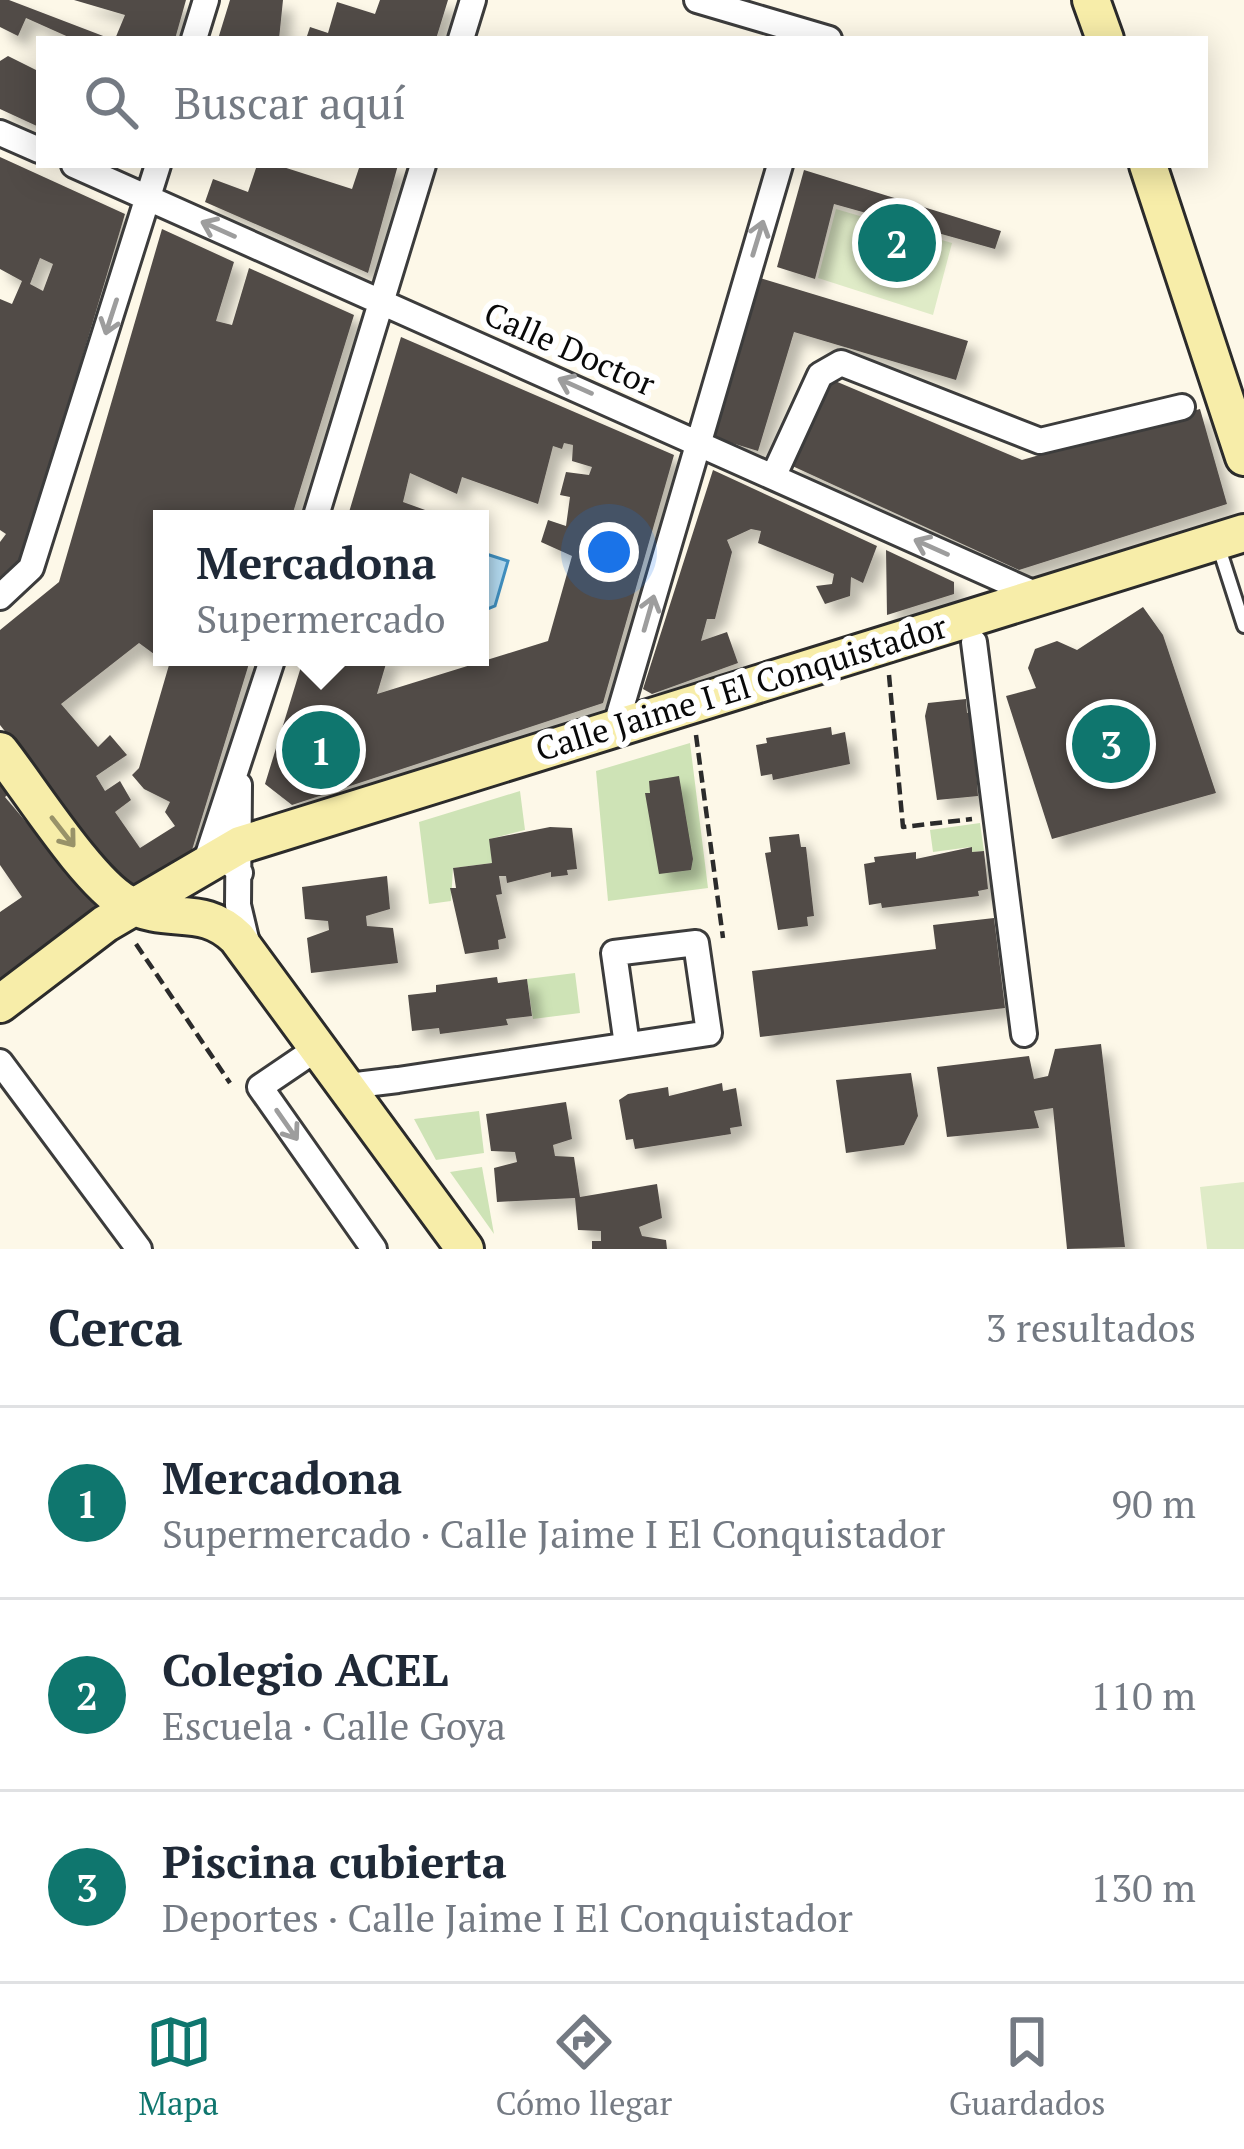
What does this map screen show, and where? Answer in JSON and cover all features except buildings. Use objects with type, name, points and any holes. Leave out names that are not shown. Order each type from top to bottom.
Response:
[{"type":"street","points":[[195,36],[206,0]]},
{"type":"street","points":[[462,36],[473,0]]},
{"type":"street","points":[[697,0],[815,36]]},
{"type":"street","points":[[1091,0],[1104,36]]},
{"type":"street","points":[[0,133],[36,149]]},
{"type":"street","name":"Calle Doctor","points":[[81,168],[1037,595]]},
{"type":"street","points":[[0,597],[31,568],[157,168]]},
{"type":"street","points":[[318,510],[422,168]]},
{"type":"street","points":[[616,725],[779,168]]},
{"type":"street","points":[[1149,168],[1244,458]]},
{"type":"street","points":[[774,475],[820,375],[842,363],[1040,441],[1182,406]]},
{"type":"street","name":"Calle Jaime I El Conquistador","points":[[0,1004],[97,935],[133,924],[283,831],[1231,537]]},
{"type":"street","points":[[974,642],[1024,1034]]},
{"type":"street","points":[[0,751],[133,924],[174,925],[224,910],[222,868],[238,771],[270,666]]},
{"type":"street","points":[[238,771],[252,812],[266,826],[283,831]]},
{"type":"street","points":[[238,771],[222,868],[251,954]]},
{"type":"street","points":[[174,925],[182,908],[222,868]]},
{"type":"street","points":[[97,935],[218,921],[251,954],[465,1249]]},
{"type":"street","points":[[349,1086],[709,1033],[696,943],[614,953],[627,1045]]},
{"type":"street","points":[[319,1047],[260,1088],[374,1249]]},
{"type":"street","points":[[0,1062],[139,1249]]},
{"type":"lane","points":[[1231,537],[1244,626]]},
{"type":"path","points":[[888,669],[903,827],[994,816]]},
{"type":"path","points":[[695,728],[724,944]]},
{"type":"path","points":[[133,924],[174,925]]},
{"type":"path","points":[[97,935],[110,952],[133,924]]},
{"type":"path","points":[[133,924],[230,1084]]},
{"type":"green space","points":[[836,209],[952,243],[933,315],[818,278]]},
{"type":"green space","points":[[690,743],[708,888],[608,901],[596,771]]},
{"type":"green space","points":[[520,791],[525,830],[490,839],[492,863],[453,868],[451,901],[429,904],[419,822]]},
{"type":"green space","points":[[980,823],[984,851],[972,852],[971,847],[933,852],[930,830]]},
{"type":"green space","points":[[575,973],[580,1013],[533,1019],[527,979]]},
{"type":"green space","points":[[479,1111],[484,1153],[436,1160],[414,1119]]},
{"type":"green space","points":[[482,1167],[494,1234],[450,1172]]},
{"type":"green space","points":[[1244,1182],[1244,1249],[1207,1249],[1200,1187]]},
{"type":"water","points":[[489,555],[508,561],[495,606],[489,608]]},
{"type":"place","name":"Colegio ACEL","points":[[897,243]]},
{"type":"place","name":"Piscina cubierta","points":[[1111,744]]},
{"type":"place","name":"Mercadona","points":[[321,750]]}]
